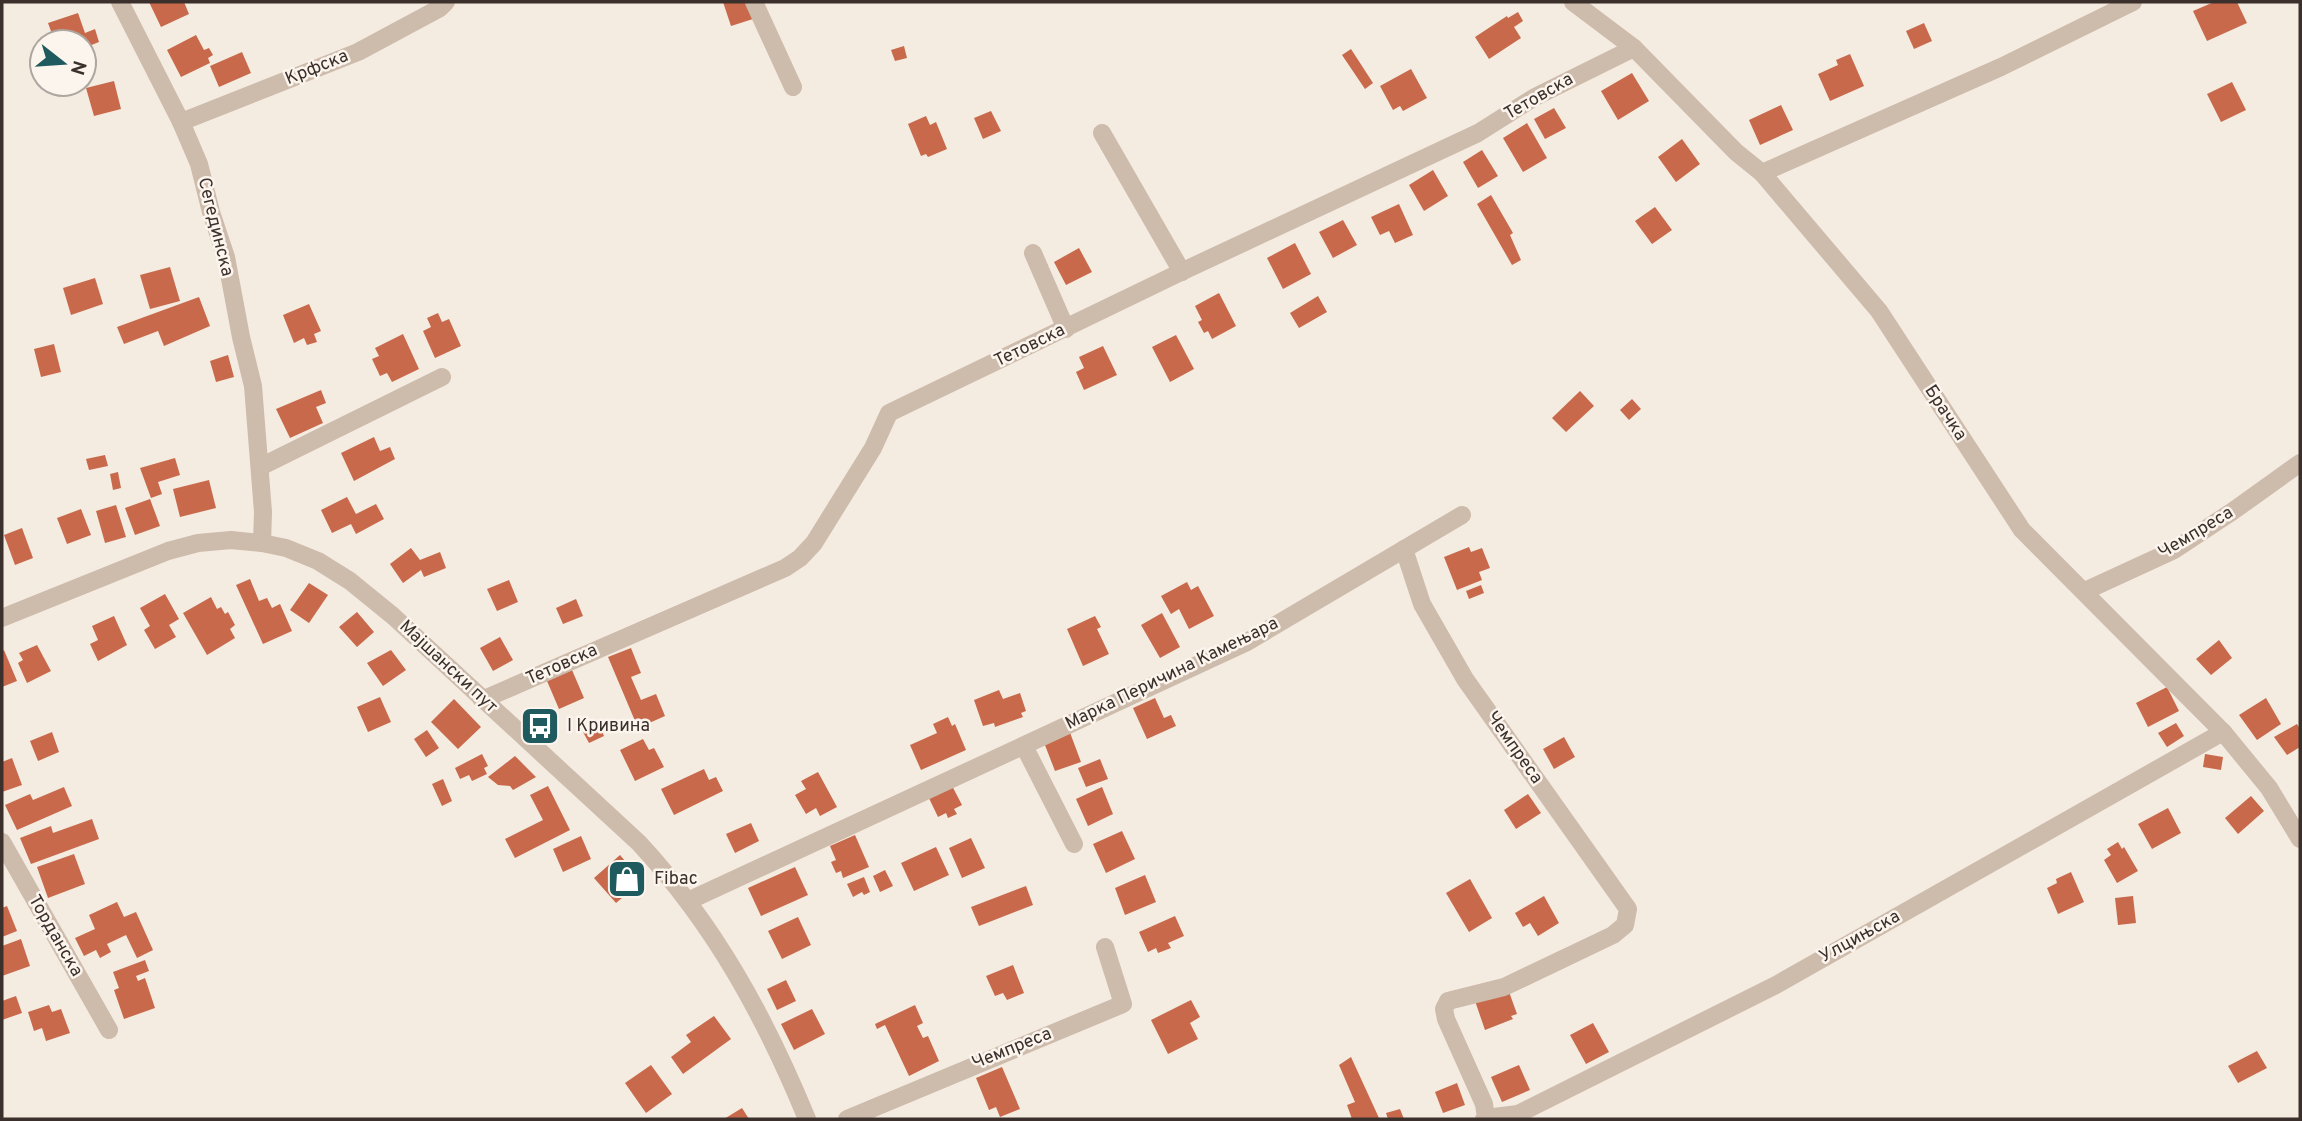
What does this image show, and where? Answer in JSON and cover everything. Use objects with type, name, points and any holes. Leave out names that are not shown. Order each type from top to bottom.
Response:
[{"type":"street","name":"Сегединска","points":[[120,2],[181,122],[199,164],[226,257],[253,386],[263,512],[262,542]]},
{"type":"street","name":"Крфска","points":[[181,122],[358,52],[440,8],[446,2]]},
{"type":"street","points":[[754,2],[793,87]]},
{"type":"street","name":"Брачка","points":[[1573,2],[1634,48],[1737,152],[1762,173],[1879,311],[2022,530],[2223,732],[2269,788],[2300,839]]},
{"type":"street","points":[[1762,173],[2001,67],[2133,2]]},
{"type":"street","name":"Тетовска","points":[[482,700],[785,568],[800,558],[814,542],[873,448],[889,414],[1478,133],[1535,96],[1634,48]]},
{"type":"street","points":[[1102,133],[1182,272]]},
{"type":"street","points":[[1033,253],[1066,329]]},
{"type":"street","points":[[260,467],[442,377]]},
{"type":"street","name":"Чемпреса","points":[[2085,591],[2174,550],[2300,463]]},
{"type":"street","name":"Марка Перичина Камењара","points":[[688,901],[1247,642],[1462,515]]},
{"type":"street","name":"Мајшански пут","points":[[2,618],[178,548],[198,543],[231,540],[262,542],[318,561],[350,581],[393,616],[639,844],[688,901],[740,979],[780,1052],[807,1119]]},
{"type":"street","name":"Чемпреса","points":[[1404,549],[1422,604],[1465,679],[1628,909],[1625,925],[1613,935]]},
{"type":"street","name":"Улцињска","points":[[1613,935],[1504,987],[1448,1001],[1444,1009],[1446,1019],[1484,1104],[1485,1119],[1518,1114],[1776,985],[2223,732]]},
{"type":"street","points":[[1024,746],[1074,844]]},
{"type":"street","name":"Торданска","points":[[2,842],[109,1030]]},
{"type":"street","name":"Чемпреса","points":[[847,1119],[1123,1004],[1105,947]]},
{"type":"building","points":[[149,2],[184,2],[189,14],[161,27]]},
{"type":"building","points":[[723,2],[747,2],[753,19],[731,26]]},
{"type":"building","points":[[2214,2],[2237,2],[2247,23],[2207,41],[2193,11]]},
{"type":"building","points":[[1518,12],[1523,21],[1514,27],[1521,38],[1489,59],[1475,37]]},
{"type":"building","points":[[78,13],[83,28],[50,28],[48,23]]},
{"type":"building","points":[[1924,23],[1932,41],[1914,49],[1906,31]]},
{"type":"building","points":[[196,35],[204,50],[209,48],[213,55],[208,58],[210,63],[181,77],[167,50]]},
{"type":"building","points":[[904,46],[907,58],[895,61],[891,50]]},
{"type":"building","points":[[1351,49],[1373,83],[1365,89],[1342,55]]},
{"type":"building","points":[[242,52],[251,73],[219,87],[210,66]]},
{"type":"building","points":[[1850,54],[1864,86],[1830,101],[1818,74],[1838,65],[1836,60]]},
{"type":"building","points":[[1411,69],[1427,98],[1403,111],[1400,106],[1393,110],[1380,86]]},
{"type":"building","points":[[1632,73],[1649,101],[1618,120],[1601,91]]},
{"type":"building","points":[[114,81],[121,109],[94,116],[89,98],[98,98],[98,85]]},
{"type":"building","points":[[2232,82],[2246,110],[2221,122],[2207,94]]},
{"type":"building","points":[[1781,105],[1793,130],[1760,145],[1749,120]]},
{"type":"building","points":[[1554,108],[1566,128],[1545,139],[1534,119]]},
{"type":"building","points":[[991,111],[1001,131],[983,139],[974,118]]},
{"type":"building","points":[[926,116],[930,125],[936,122],[947,149],[928,157],[926,154],[921,156],[908,124]]},
{"type":"building","points":[[1527,123],[1547,158],[1523,172],[1503,138]]},
{"type":"building","points":[[1682,139],[1700,164],[1676,182],[1658,157]]},
{"type":"building","points":[[1482,150],[1498,176],[1478,188],[1463,162]]},
{"type":"building","points":[[1433,170],[1448,196],[1424,211],[1409,185]]},
{"type":"building","points":[[1491,195],[1513,233],[1510,235],[1521,260],[1512,265],[1477,204]]},
{"type":"building","points":[[1399,204],[1413,235],[1395,243],[1389,231],[1380,235],[1371,217]]},
{"type":"building","points":[[1655,207],[1672,230],[1652,244],[1635,221]]},
{"type":"building","points":[[1343,220],[1357,245],[1333,258],[1319,232]]},
{"type":"building","points":[[1295,243],[1311,274],[1283,289],[1267,258]]},
{"type":"building","points":[[1079,248],[1092,272],[1066,285],[1054,262]]},
{"type":"building","points":[[170,267],[180,301],[150,309],[140,275]]},
{"type":"building","points":[[95,278],[103,304],[71,315],[63,288]]},
{"type":"building","points":[[1219,293],[1236,326],[1212,339],[1208,331],[1204,333],[1198,322],[1202,320],[1195,306]]},
{"type":"building","points":[[1318,296],[1327,312],[1299,328],[1290,313]]},
{"type":"building","points":[[199,297],[210,326],[164,346],[158,331],[124,344],[117,327]]},
{"type":"building","points":[[309,304],[321,331],[314,334],[317,342],[307,345],[304,338],[294,343],[283,315]]},
{"type":"building","points":[[438,313],[442,322],[449,319],[461,346],[435,358],[423,331],[431,327],[427,318]]},
{"type":"building","points":[[403,334],[419,369],[392,382],[387,373],[380,376],[372,359],[379,356],[375,348]]},
{"type":"building","points":[[1176,335],[1194,369],[1170,382],[1152,347]]},
{"type":"building","points":[[54,344],[61,372],[41,377],[34,349]]},
{"type":"building","points":[[1103,346],[1117,375],[1084,390],[1076,372],[1084,368],[1079,357]]},
{"type":"building","points":[[228,355],[234,377],[216,382],[210,361]]},
{"type":"building","points":[[321,390],[326,403],[316,407],[323,423],[290,438],[276,409]]},
{"type":"building","points":[[1580,391],[1594,406],[1566,432],[1552,418]]},
{"type":"building","points":[[1632,399],[1641,409],[1629,420],[1620,410]]},
{"type":"building","points":[[374,437],[380,451],[390,447],[395,459],[354,481],[341,453]]},
{"type":"building","points":[[105,455],[108,466],[89,470],[86,459]]},
{"type":"building","points":[[175,458],[180,475],[158,482],[162,494],[151,498],[140,468]]},
{"type":"building","points":[[118,472],[121,488],[113,490],[110,474]]},
{"type":"building","points":[[209,480],[216,508],[180,517],[173,489]]},
{"type":"building","points":[[347,497],[356,514],[376,504],[384,519],[356,534],[351,524],[332,533],[321,510]]},
{"type":"building","points":[[150,499],[160,526],[135,535],[125,508]]},
{"type":"building","points":[[116,505],[126,537],[105,543],[96,511]]},
{"type":"building","points":[[81,509],[91,535],[67,544],[57,518]]},
{"type":"building","points":[[22,528],[33,558],[15,565],[4,535]]},
{"type":"building","points":[[1469,547],[1471,552],[1482,548],[1490,568],[1479,572],[1482,580],[1457,590],[1444,557]]},
{"type":"building","points":[[411,548],[420,560],[440,552],[446,568],[424,577],[421,570],[403,583],[390,564]]},
{"type":"building","points":[[250,579],[259,601],[267,598],[272,608],[280,604],[292,631],[263,644],[236,585]]},
{"type":"building","points":[[509,580],[518,602],[497,611],[487,589]]},
{"type":"building","points":[[1187,582],[1191,590],[1198,586],[1214,616],[1189,629],[1179,609],[1171,614],[1161,596]]},
{"type":"building","points":[[309,583],[328,595],[309,623],[290,610]]},
{"type":"building","points":[[1481,585],[1484,593],[1469,599],[1466,591]]},
{"type":"building","points":[[165,594],[179,619],[169,625],[176,637],[155,649],[144,630],[150,626],[140,608]]},
{"type":"building","points":[[211,597],[217,609],[221,607],[225,614],[228,612],[235,625],[230,629],[235,638],[207,655],[183,613]]},
{"type":"building","points":[[576,599],[583,616],[563,624],[556,608]]},
{"type":"building","points":[[357,612],[374,632],[357,647],[339,627]]},
{"type":"building","points":[[1162,613],[1180,647],[1160,658],[1141,625]]},
{"type":"building","points":[[114,616],[127,645],[98,661],[90,644],[98,640],[92,626]]},
{"type":"building","points":[[1095,616],[1101,627],[1097,629],[1109,654],[1083,666],[1067,629]]},
{"type":"building","points":[[500,637],[513,660],[493,671],[480,648]]},
{"type":"building","points":[[2219,640],[2232,658],[2211,675],[2196,659]]},
{"type":"building","points":[[37,645],[51,671],[27,683],[18,663],[23,660],[19,653]]},
{"type":"building","points":[[631,648],[641,673],[631,677],[641,700],[656,694],[665,716],[638,728],[608,657]]},
{"type":"building","points":[[4,650],[17,681],[2,687],[2,652]]},
{"type":"building","points":[[391,650],[406,670],[383,686],[367,663]]},
{"type":"building","points":[[572,670],[584,698],[559,709],[547,681]]},
{"type":"building","points":[[2167,687],[2179,711],[2148,727],[2136,703]]},
{"type":"building","points":[[999,690],[1003,699],[1020,693],[1026,711],[1021,713],[1023,717],[995,727],[994,723],[983,726],[974,700]]},
{"type":"building","points":[[380,697],[391,722],[368,732],[357,707]]},
{"type":"building","points":[[1155,698],[1164,718],[1171,715],[1176,726],[1147,739],[1133,708]]},
{"type":"building","points":[[2266,698],[2281,724],[2257,740],[2239,715]]},
{"type":"building","points":[[454,699],[481,727],[458,749],[431,722]]},
{"type":"building","points":[[948,717],[952,726],[955,724],[966,750],[921,770],[910,745],[937,733],[933,724]]},
{"type":"building","points":[[2176,723],[2184,736],[2167,747],[2158,733]]},
{"type":"building","points":[[599,724],[604,736],[589,743],[583,732]]},
{"type":"building","points":[[2297,724],[2300,729],[2300,747],[2287,755],[2274,737]]},
{"type":"building","points":[[427,730],[439,748],[426,757],[414,739]]},
{"type":"building","points":[[1069,730],[1081,762],[1055,771],[1043,740]]},
{"type":"building","points":[[52,732],[59,752],[38,761],[30,741]]},
{"type":"building","points":[[1564,737],[1575,757],[1554,769],[1543,749]]},
{"type":"building","points":[[643,739],[649,750],[654,748],[664,767],[635,781],[620,750]]},
{"type":"building","points":[[482,754],[488,766],[484,768],[487,774],[472,781],[469,775],[460,779],[455,768]]},
{"type":"building","points":[[2205,754],[2223,757],[2221,770],[2203,767]]},
{"type":"building","points":[[515,756],[536,777],[513,790],[510,786],[498,785],[488,777]]},
{"type":"building","points":[[12,758],[22,785],[2,792],[2,762]]},
{"type":"building","points":[[1100,759],[1108,779],[1086,787],[1078,768]]},
{"type":"building","points":[[704,769],[709,780],[716,777],[723,791],[674,815],[661,789]]},
{"type":"building","points":[[818,772],[837,807],[820,816],[816,808],[806,814],[795,795],[806,789],[801,781]]},
{"type":"building","points":[[443,779],[452,801],[442,806],[432,784]]},
{"type":"building","points":[[950,782],[962,805],[954,809],[957,814],[948,818],[946,813],[938,817],[927,794]]},
{"type":"building","points":[[548,786],[570,830],[515,858],[505,839],[543,820],[530,795]]},
{"type":"building","points":[[64,787],[72,806],[17,830],[5,805],[30,794],[33,800]]},
{"type":"building","points":[[1102,787],[1113,814],[1088,826],[1076,799]]},
{"type":"building","points":[[1528,794],[1541,813],[1516,829],[1504,810]]},
{"type":"building","points":[[2251,796],[2264,811],[2238,834],[2225,818]]},
{"type":"building","points":[[2168,808],[2181,833],[2152,849],[2138,824]]},
{"type":"building","points":[[92,819],[99,839],[31,864],[20,838],[51,826],[53,833]]},
{"type":"building","points":[[751,823],[759,841],[735,853],[726,834]]},
{"type":"building","points":[[1122,831],[1135,859],[1106,873],[1093,844]]},
{"type":"building","points":[[855,835],[869,867],[843,878],[841,871],[836,873],[831,862],[836,860],[830,846]]},
{"type":"building","points":[[581,836],[591,859],[563,872],[553,849]]},
{"type":"building","points":[[971,838],[985,868],[962,878],[949,848]]},
{"type":"building","points":[[2118,842],[2122,849],[2124,847],[2138,871],[2117,883],[2104,860],[2111,855],[2107,849]]},
{"type":"building","points":[[936,847],[949,875],[914,891],[901,863]]},
{"type":"building","points":[[74,854],[85,884],[48,898],[37,867]]},
{"type":"building","points":[[620,855],[642,881],[616,903],[594,878]]},
{"type":"building","points":[[795,867],[808,895],[761,916],[748,888]]},
{"type":"building","points":[[885,870],[893,886],[880,892],[873,876]]},
{"type":"building","points":[[2071,872],[2084,902],[2058,914],[2047,888],[2057,883],[2056,879]]},
{"type":"building","points":[[1145,875],[1156,902],[1125,915],[1115,888]]},
{"type":"building","points":[[864,877],[870,892],[864,895],[862,892],[853,897],[847,884]]},
{"type":"building","points":[[1470,879],[1492,918],[1469,932],[1446,893]]},
{"type":"building","points":[[1026,886],[1033,905],[979,926],[971,907]]},
{"type":"building","points":[[1544,896],[1559,923],[1538,936],[1530,923],[1523,927],[1515,913]]},
{"type":"building","points":[[2133,896],[2136,923],[2118,925],[2115,898]]},
{"type":"building","points":[[117,902],[124,917],[136,912],[153,950],[137,958],[126,935],[107,944],[111,952],[100,958],[96,950],[84,956],[75,938],[95,929],[89,915]]},
{"type":"building","points":[[7,906],[17,931],[2,937],[2,908]]},
{"type":"building","points":[[1175,916],[1184,936],[1168,943],[1171,948],[1158,953],[1156,948],[1148,952],[1139,932]]},
{"type":"building","points":[[798,917],[811,945],[782,959],[768,931]]},
{"type":"building","points":[[21,939],[30,966],[2,976],[2,946]]},
{"type":"building","points":[[145,960],[149,971],[136,976],[138,981],[145,978],[155,1008],[124,1019],[114,990],[119,988],[113,972]]},
{"type":"building","points":[[1013,965],[1024,993],[1007,1000],[1003,993],[995,996],[986,976]]},
{"type":"building","points":[[786,980],[796,1001],[777,1010],[767,989]]},
{"type":"building","points":[[1508,989],[1517,1014],[1511,1016],[1513,1019],[1485,1030],[1475,1001]]},
{"type":"building","points":[[16,996],[22,1013],[2,1020],[2,1001]]},
{"type":"building","points":[[1191,1000],[1200,1017],[1190,1023],[1198,1039],[1168,1054],[1151,1020]]},
{"type":"building","points":[[49,1005],[52,1012],[61,1009],[70,1033],[46,1041],[42,1028],[34,1031],[28,1012]]},
{"type":"building","points":[[915,1005],[923,1023],[917,1026],[923,1038],[928,1036],[939,1061],[909,1076],[885,1025],[877,1029],[875,1024]]},
{"type":"building","points":[[812,1009],[825,1034],[794,1050],[781,1024]]},
{"type":"building","points":[[714,1016],[731,1039],[683,1074],[671,1057],[691,1042],[686,1035]]},
{"type":"building","points":[[1593,1023],[1609,1052],[1586,1064],[1570,1035]]},
{"type":"building","points":[[2257,1051],[2267,1068],[2238,1083],[2228,1066]]},
{"type":"building","points":[[1351,1057],[1379,1118],[1352,1119],[1347,1105],[1355,1102],[1339,1065]]},
{"type":"building","points":[[651,1065],[672,1094],[646,1113],[625,1083]]},
{"type":"building","points":[[1519,1065],[1530,1090],[1502,1102],[1491,1077]]},
{"type":"building","points":[[1002,1067],[1020,1109],[1000,1117],[996,1107],[989,1110],[976,1078]]},
{"type":"building","points":[[1457,1083],[1465,1105],[1443,1113],[1435,1092]]},
{"type":"building","points":[[742,1108],[749,1119],[724,1119]]},
{"type":"building","points":[[1400,1109],[1404,1119],[1388,1119],[1386,1113]]},
{"type":"place","name":"I Кривина","points":[[540,726]]},
{"type":"place","name":"Fibac","points":[[627,879]]}]
